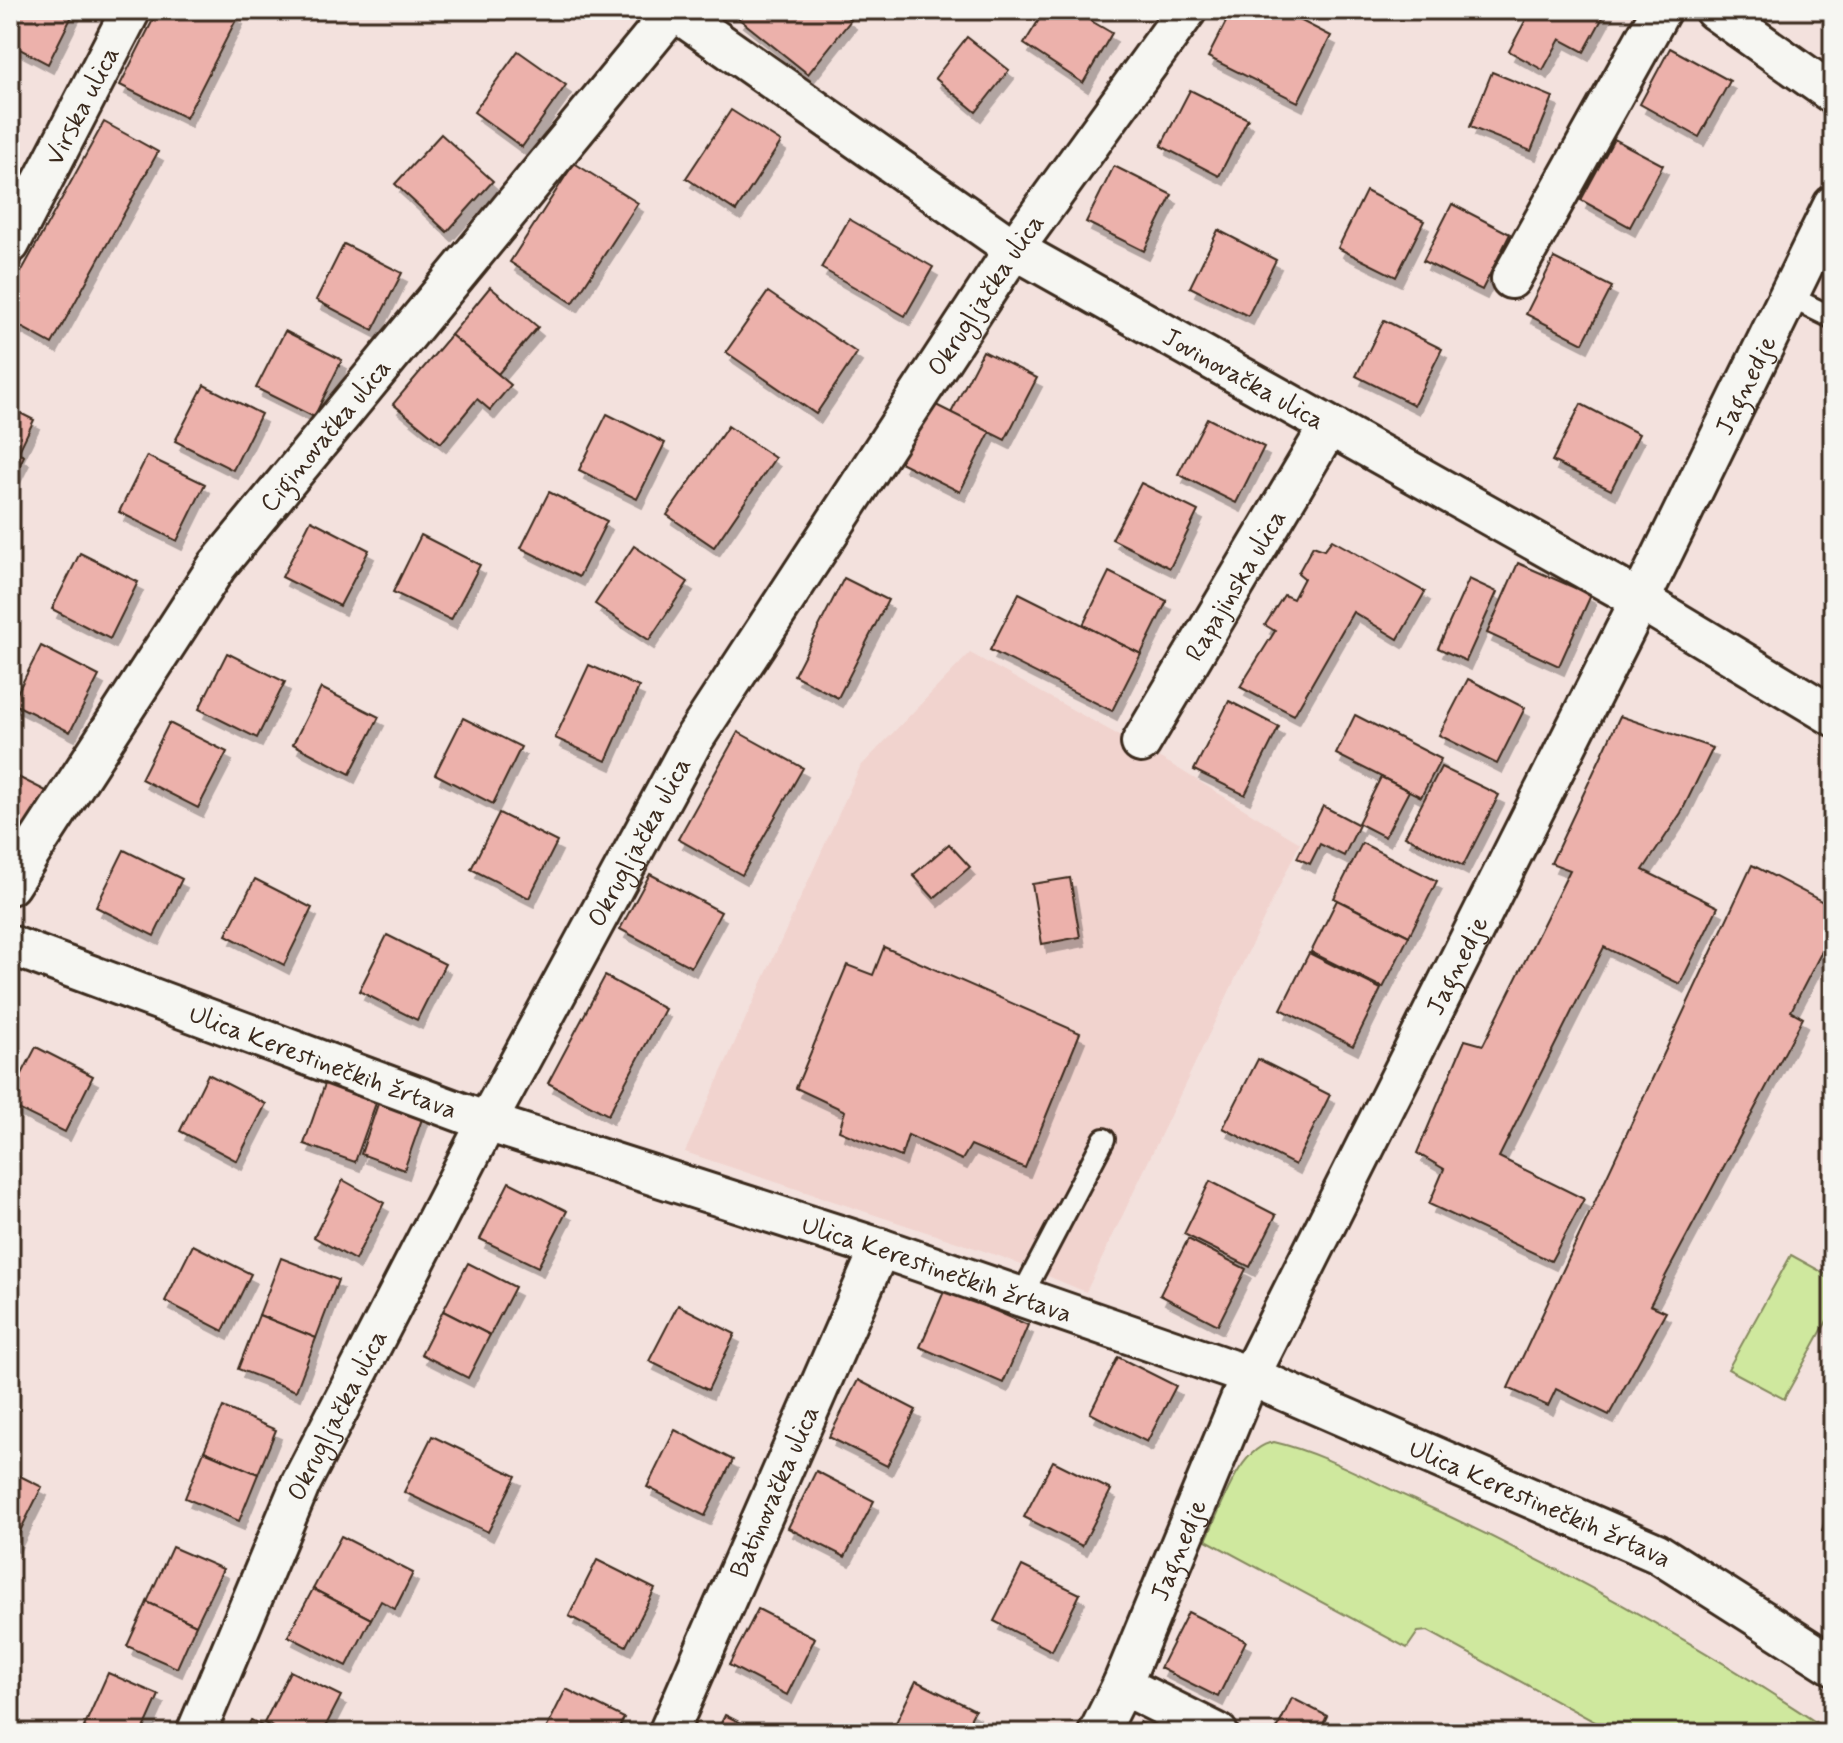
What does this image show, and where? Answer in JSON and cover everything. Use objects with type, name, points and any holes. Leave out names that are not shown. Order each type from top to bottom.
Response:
[{"type":"street","name":"Virska ulica","points":[[10,244],[131,10]]},
{"type":"street","name":"Jovinovačka ulica","points":[[674,10],[1014,249],[1328,428],[1640,600],[1833,716]]},
{"type":"street","name":"Ciginovačka ulica","points":[[10,885],[217,566],[674,10]]},
{"type":"street","name":"Okrugljačka ulica","points":[[196,1733],[301,1483],[487,1122],[694,739],[1014,249],[1187,10]]},
{"type":"street","points":[[1511,279],[1661,10]]},
{"type":"street","points":[[1714,10],[1833,94]]},
{"type":"street","name":"Jagnedje","points":[[1098,1733],[1122,1685],[1250,1376],[1640,600],[1833,205]]},
{"type":"street","name":"Rapajinska ulica","points":[[1141,743],[1328,428]]},
{"type":"street","name":"Ulica Kerestinečkih žrtava","points":[[10,945],[487,1122],[880,1248],[1020,1299],[1250,1376],[1657,1553],[1833,1665]]},
{"type":"street","name":"Batinovačka ulica","points":[[668,1733],[880,1248]]},
{"type":"street","points":[[1122,1685],[1218,1733]]},
{"type":"lane","points":[[1788,296],[1833,318]]},
{"type":"lane","points":[[1020,1299],[1104,1139]]},
{"type":"shaded area","points":[[970,653],[1169,763],[1300,843],[1086,1292],[1002,1257],[685,1152],[860,767]]},
{"type":"green space","points":[[1791,1255],[1833,1278],[1833,1310],[1784,1399],[1728,1369]]},
{"type":"green space","points":[[1274,1442],[1345,1468],[1575,1579],[1731,1668],[1832,1733],[1615,1733],[1428,1631],[1418,1632],[1407,1648],[1206,1540],[1241,1467],[1261,1446]]},
{"type":"building","points":[[10,10],[75,10],[48,64],[10,44]]},
{"type":"building","points":[[158,10],[227,10],[238,16],[186,118],[120,85]]},
{"type":"building","points":[[744,10],[837,10],[851,20],[808,74],[738,18]]},
{"type":"building","points":[[1045,10],[1072,10],[1112,33],[1083,83],[1024,44]]},
{"type":"building","points":[[1232,10],[1280,10],[1331,36],[1298,102],[1208,57]]},
{"type":"building","points":[[1531,10],[1607,10],[1584,52],[1560,39],[1543,70],[1509,51]]},
{"type":"building","points":[[967,37],[1009,70],[976,112],[935,78]]},
{"type":"building","points":[[1670,48],[1730,81],[1699,137],[1640,104]]},
{"type":"building","points":[[518,51],[566,85],[522,147],[474,112]]},
{"type":"building","points":[[1492,72],[1553,97],[1531,151],[1470,127]]},
{"type":"building","points":[[1190,90],[1248,119],[1219,176],[1161,146]]},
{"type":"building","points":[[731,110],[781,142],[736,211],[686,178]]},
{"type":"building","points":[[104,122],[158,152],[52,344],[10,321],[10,292]]},
{"type":"building","points":[[441,134],[493,181],[447,232],[395,184]]},
{"type":"building","points":[[1614,139],[1663,165],[1630,227],[1581,200]]},
{"type":"building","points":[[574,163],[638,203],[573,303],[510,262]]},
{"type":"building","points":[[1114,166],[1172,195],[1144,251],[1086,222]]},
{"type":"building","points":[[1366,191],[1424,221],[1396,277],[1338,248]]},
{"type":"building","points":[[1452,204],[1510,234],[1482,290],[1423,261]]},
{"type":"building","points":[[849,219],[933,267],[905,316],[821,268]]},
{"type":"building","points":[[1218,230],[1276,260],[1248,316],[1190,287]]},
{"type":"building","points":[[344,244],[402,273],[373,330],[316,300]]},
{"type":"building","points":[[1554,258],[1612,287],[1583,343],[1526,314]]},
{"type":"building","points":[[490,287],[538,327],[498,374],[451,335]]},
{"type":"building","points":[[768,292],[857,353],[816,414],[726,352]]},
{"type":"building","points":[[1384,320],[1442,349],[1414,405],[1356,376]]},
{"type":"building","points":[[285,331],[342,360],[314,417],[256,388]]},
{"type":"building","points":[[451,335],[511,385],[490,410],[477,399],[441,443],[393,404]]},
{"type":"building","points":[[983,351],[1037,378],[1005,440],[951,413]]},
{"type":"building","points":[[204,385],[261,414],[233,470],[175,441]]},
{"type":"building","points":[[930,402],[990,432],[960,492],[900,462]]},
{"type":"building","points":[[1581,404],[1639,434],[1611,490],[1552,461]]},
{"type":"building","points":[[10,408],[34,420],[18,453],[24,456],[10,484]]},
{"type":"building","points":[[607,414],[665,443],[637,499],[579,470]]},
{"type":"building","points":[[1207,418],[1264,447],[1236,503],[1178,474]]},
{"type":"building","points":[[728,426],[775,458],[714,547],[667,515]]},
{"type":"building","points":[[147,456],[205,484],[177,541],[119,512]]},
{"type":"building","points":[[1141,483],[1198,511],[1170,568],[1112,539]]},
{"type":"building","points":[[549,492],[607,521],[579,577],[521,548]]},
{"type":"building","points":[[311,520],[369,550],[340,606],[282,577]]},
{"type":"building","points":[[421,535],[480,565],[451,620],[393,592]]},
{"type":"building","points":[[1332,540],[1425,592],[1398,639],[1353,612],[1294,715],[1240,687],[1275,631],[1265,625],[1284,595],[1293,599],[1304,578],[1298,573],[1313,546],[1324,550]]},
{"type":"building","points":[[634,546],[688,582],[649,640],[595,604]]},
{"type":"building","points":[[80,553],[138,582],[110,639],[52,609]]},
{"type":"building","points":[[1518,563],[1591,595],[1559,666],[1487,633]]},
{"type":"building","points":[[1109,572],[1167,601],[1141,654],[1083,625]]},
{"type":"building","points":[[844,578],[888,600],[838,698],[794,675]]},
{"type":"building","points":[[1469,579],[1497,592],[1466,661],[1438,648]]},
{"type":"building","points":[[1019,593],[1141,654],[1112,711],[990,650]]},
{"type":"building","points":[[41,646],[99,676],[70,732],[12,703]]},
{"type":"building","points":[[227,653],[285,682],[257,738],[199,709]]},
{"type":"building","points":[[589,665],[639,687],[606,761],[555,738]]},
{"type":"building","points":[[1468,679],[1525,708],[1497,764],[1439,735]]},
{"type":"building","points":[[321,688],[379,717],[350,774],[293,744]]},
{"type":"building","points":[[1229,701],[1279,727],[1245,795],[1194,770]]},
{"type":"building","points":[[1355,715],[1441,759],[1421,797],[1336,754]]},
{"type":"building","points":[[1620,716],[1713,748],[1681,813],[1643,870],[1718,907],[1680,984],[1604,947],[1499,1157],[1584,1199],[1551,1261],[1429,1204],[1444,1169],[1417,1153],[1465,1040],[1483,1045],[1570,870],[1551,863]]},
{"type":"building","points":[[463,718],[521,747],[493,804],[435,774]]},
{"type":"building","points":[[169,723],[227,752],[198,808],[141,779]]},
{"type":"building","points":[[738,732],[803,768],[742,875],[678,839]]},
{"type":"building","points":[[1441,767],[1499,795],[1463,866],[1405,836]]},
{"type":"building","points":[[10,773],[46,791],[17,847],[10,844]]},
{"type":"building","points":[[1381,777],[1409,791],[1385,837],[1358,823]]},
{"type":"building","points":[[1323,806],[1359,825],[1344,856],[1320,844],[1310,864],[1297,858]]},
{"type":"building","points":[[499,813],[557,842],[529,898],[471,869]]},
{"type":"building","points":[[1362,843],[1437,881],[1409,936],[1334,898]]},
{"type":"building","points":[[949,844],[970,867],[934,898],[913,875]]},
{"type":"building","points":[[124,850],[182,879],[154,936],[96,907]]},
{"type":"building","points":[[1752,865],[1833,907],[1833,930],[1791,1011],[1803,1018],[1650,1305],[1666,1312],[1609,1415],[1556,1389],[1548,1406],[1508,1388]]},
{"type":"building","points":[[650,874],[721,912],[691,967],[620,929]]},
{"type":"building","points":[[1070,878],[1080,937],[1042,944],[1032,884]]},
{"type":"building","points":[[255,879],[312,908],[284,965],[226,935]]},
{"type":"building","points":[[1337,900],[1409,936],[1383,988],[1311,952]]},
{"type":"building","points":[[387,935],[445,964],[417,1020],[359,991]]},
{"type":"building","points":[[884,947],[1080,1033],[1025,1168],[971,1145],[962,1160],[908,1135],[901,1157],[839,1131],[845,1111],[796,1088],[847,965],[873,975]]},
{"type":"building","points":[[1309,953],[1381,989],[1353,1046],[1281,1009]]},
{"type":"building","points":[[605,976],[665,1009],[608,1115],[548,1083]]},
{"type":"building","points":[[36,1047],[93,1076],[65,1132],[10,1105],[10,1097]]},
{"type":"building","points":[[1258,1059],[1330,1095],[1295,1165],[1223,1128]]},
{"type":"building","points":[[208,1074],[266,1104],[237,1161],[180,1131]]},
{"type":"building","points":[[326,1081],[377,1100],[355,1162],[304,1144]]},
{"type":"building","points":[[379,1101],[423,1116],[404,1170],[361,1154]]},
{"type":"building","points":[[343,1180],[384,1203],[355,1260],[314,1237]]},
{"type":"building","points":[[1210,1181],[1276,1215],[1250,1267],[1184,1234]]},
{"type":"building","points":[[509,1182],[567,1211],[538,1267],[480,1239]]},
{"type":"building","points":[[1188,1239],[1246,1269],[1218,1325],[1160,1295]]},
{"type":"building","points":[[193,1245],[251,1274],[223,1331],[165,1301]]},
{"type":"building","points":[[281,1258],[338,1280],[316,1338],[259,1315]]},
{"type":"building","points":[[468,1263],[515,1287],[490,1335],[443,1311]]},
{"type":"building","points":[[945,1289],[1028,1325],[1003,1383],[920,1347]]},
{"type":"building","points":[[678,1305],[735,1334],[708,1390],[649,1361]]},
{"type":"building","points":[[443,1311],[490,1335],[468,1378],[421,1354]]},
{"type":"building","points":[[259,1315],[316,1338],[296,1391],[238,1369]]},
{"type":"building","points":[[1118,1357],[1176,1386],[1147,1442],[1090,1413]]},
{"type":"building","points":[[858,1380],[916,1410],[887,1466],[829,1437]]},
{"type":"building","points":[[223,1407],[276,1430],[258,1474],[204,1451]]},
{"type":"building","points":[[675,1430],[733,1460],[705,1516],[647,1487]]},
{"type":"building","points":[[432,1436],[516,1476],[488,1532],[404,1492]]},
{"type":"building","points":[[204,1451],[258,1474],[239,1521],[185,1498]]},
{"type":"building","points":[[1053,1461],[1111,1490],[1082,1546],[1024,1517]]},
{"type":"building","points":[[10,1471],[42,1487],[14,1543],[10,1542]]},
{"type":"building","points":[[816,1471],[874,1501],[845,1557],[788,1528]]},
{"type":"building","points":[[1833,1490],[1833,1536],[1822,1531]]},
{"type":"building","points":[[341,1536],[413,1573],[395,1609],[381,1601],[371,1619],[313,1589]]},
{"type":"building","points":[[172,1547],[223,1569],[196,1625],[147,1602]]},
{"type":"building","points":[[597,1560],[655,1589],[626,1646],[569,1616]]},
{"type":"building","points":[[1022,1566],[1080,1594],[1052,1651],[994,1621]]},
{"type":"building","points":[[313,1589],[371,1619],[347,1666],[288,1636]]},
{"type":"building","points":[[147,1602],[196,1625],[177,1668],[127,1646]]},
{"type":"building","points":[[758,1609],[815,1638],[787,1695],[729,1665]]},
{"type":"building","points":[[1188,1612],[1246,1641],[1218,1697],[1160,1668]]},
{"type":"building","points":[[290,1671],[341,1696],[322,1733],[285,1733],[264,1723]]},
{"type":"building","points":[[108,1673],[159,1695],[142,1733],[97,1733],[84,1727]]},
{"type":"building","points":[[916,1681],[975,1710],[963,1733],[891,1733]]},
{"type":"building","points":[[566,1689],[624,1718],[616,1733],[544,1733]]},
{"type":"building","points":[[1292,1698],[1327,1716],[1319,1733],[1275,1733]]},
{"type":"building","points":[[725,1715],[761,1733],[716,1733]]},
{"type":"building","points":[[251,1720],[276,1733],[244,1733]]},
{"type":"building","points":[[1139,1722],[1160,1733],[1134,1733]]}]
